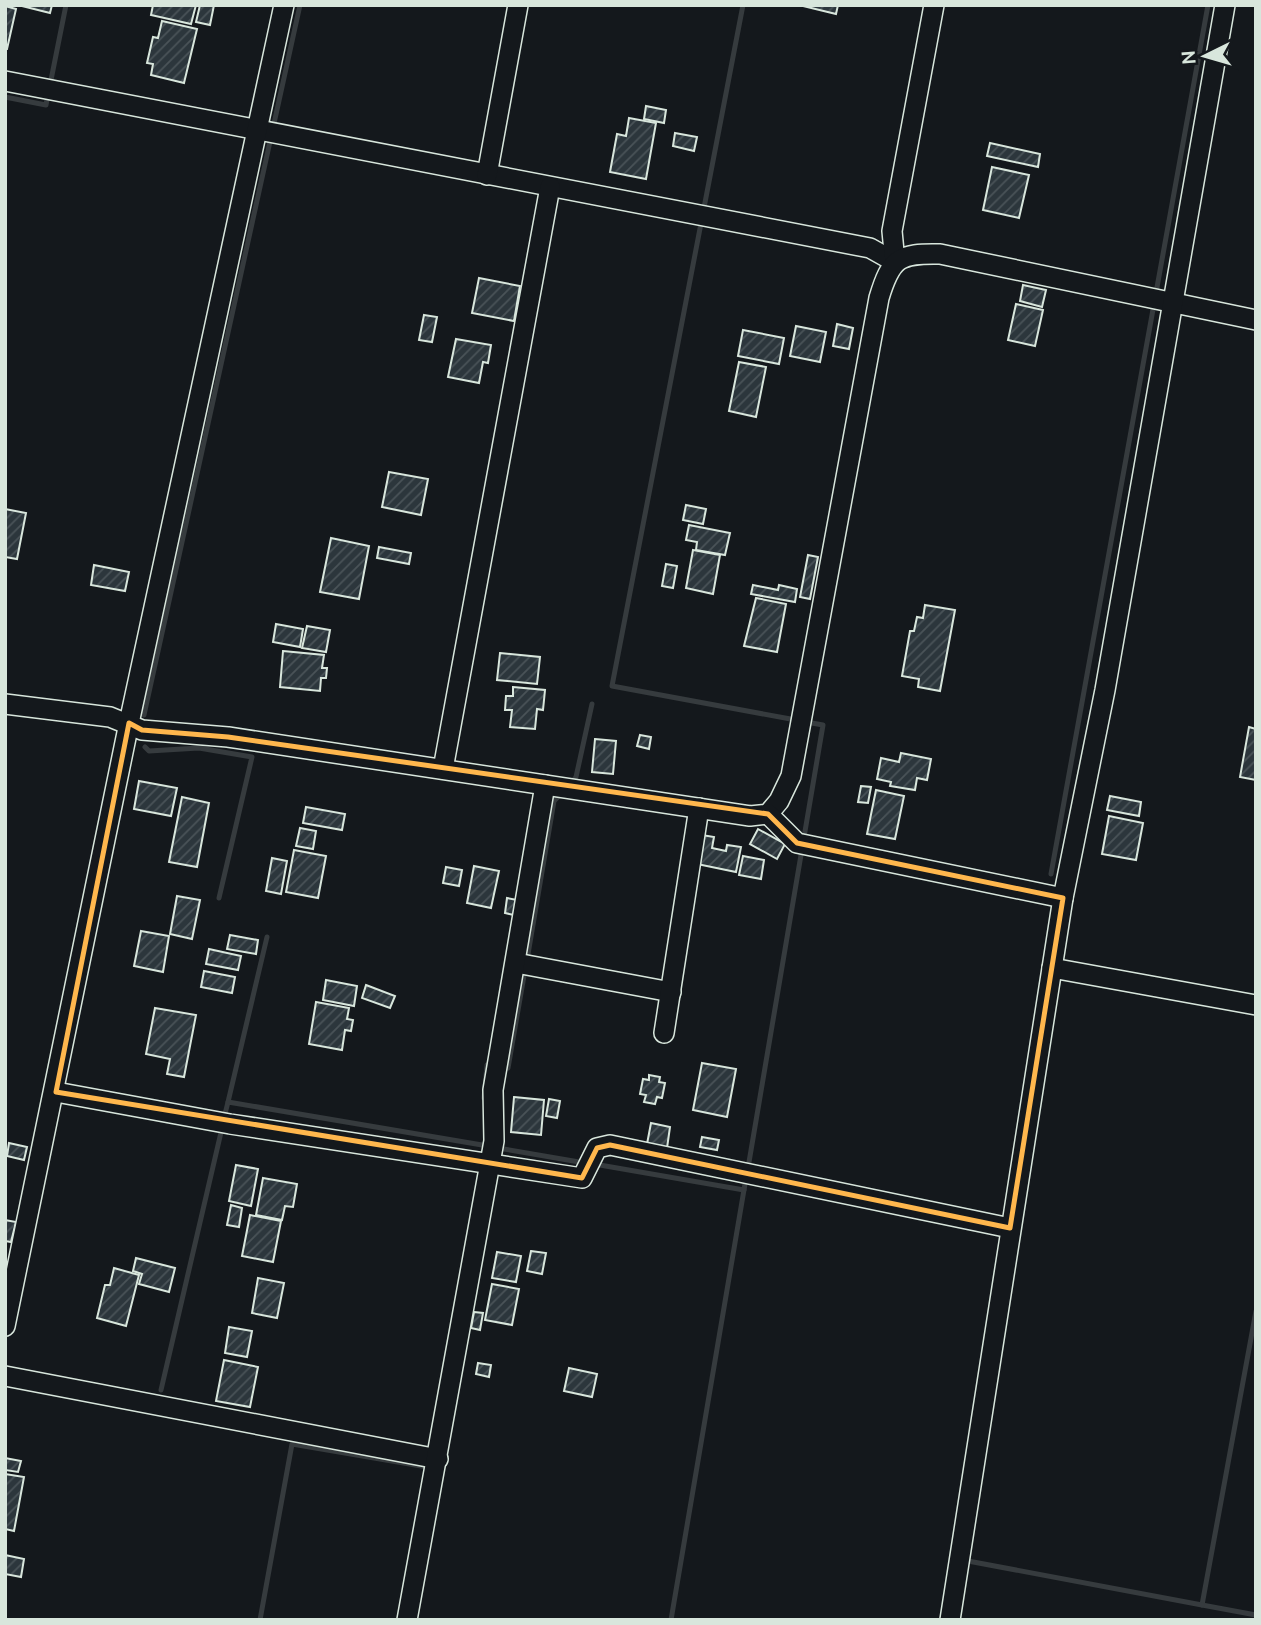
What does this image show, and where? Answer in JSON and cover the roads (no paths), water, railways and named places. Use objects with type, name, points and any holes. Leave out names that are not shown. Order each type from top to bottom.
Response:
[{"type":"street","points":[[5,1326],[56,1092],[129,723],[266,132],[284,5]]},
{"type":"street","points":[[487,175],[518,5]]},
{"type":"street","points":[[895,262],[892,231],[934,5]]},
{"type":"street","points":[[950,1620],[1063,898],[1105,690],[1160,301],[1225,5]]},
{"type":"street","points":[[5,81],[870,248],[895,262]]},
{"type":"street","points":[[443,769],[550,187]]},
{"type":"street","points":[[5,704],[110,717],[142,730],[228,737],[750,816],[768,814],[779,801],[791,776],[879,298],[886,273],[895,262],[909,253],[940,254],[1256,320]]},
{"type":"street","points":[[407,1620],[432,1458],[492,1152],[493,1090],[523,964],[559,787]]},
{"type":"street","points":[[664,1033],[699,808]]},
{"type":"street","points":[[768,814],[803,844],[1063,898]]},
{"type":"street","points":[[523,964],[671,992]]},
{"type":"street","points":[[1052,968],[1256,1005]]},
{"type":"street","points":[[56,1092],[206,1117],[230,1124],[492,1152],[582,1178],[597,1148],[610,1145],[1010,1228]]},
{"type":"street","points":[[5,1376],[432,1458]]},
{"type":"waterway","points":[[50,85],[66,5]]},
{"type":"waterway","points":[[273,128],[300,5]]},
{"type":"waterway","points":[[743,5],[612,686],[796,720]]},
{"type":"waterway","points":[[1051,874],[1208,5]]},
{"type":"waterway","points":[[5,97],[46,105],[48,94]]},
{"type":"waterway","points":[[144,715],[271,137]]},
{"type":"waterway","points":[[571,783],[576,777],[592,704]]},
{"type":"waterway","points":[[748,1168],[823,725],[806,722]]},
{"type":"waterway","points":[[145,747],[149,751],[199,748],[252,757],[219,898]]},
{"type":"waterway","points":[[527,960],[554,801],[562,793]]},
{"type":"waterway","points":[[228,1102],[267,937]]},
{"type":"waterway","points":[[502,1067],[508,1068],[525,970]]},
{"type":"waterway","points":[[484,1098],[487,1065],[493,1066]]},
{"type":"waterway","points":[[224,1118],[228,1102],[488,1146]]},
{"type":"waterway","points":[[161,1390],[222,1128]]},
{"type":"waterway","points":[[498,1148],[585,1163]]},
{"type":"waterway","points":[[594,1164],[744,1190]]},
{"type":"waterway","points":[[671,1620],[746,1178]]},
{"type":"waterway","points":[[1256,1311],[1202,1605],[1256,1615]]},
{"type":"waterway","points":[[260,1620],[292,1444],[427,1467],[427,1463]]},
{"type":"waterway","points":[[968,1561],[1202,1605]]}]
